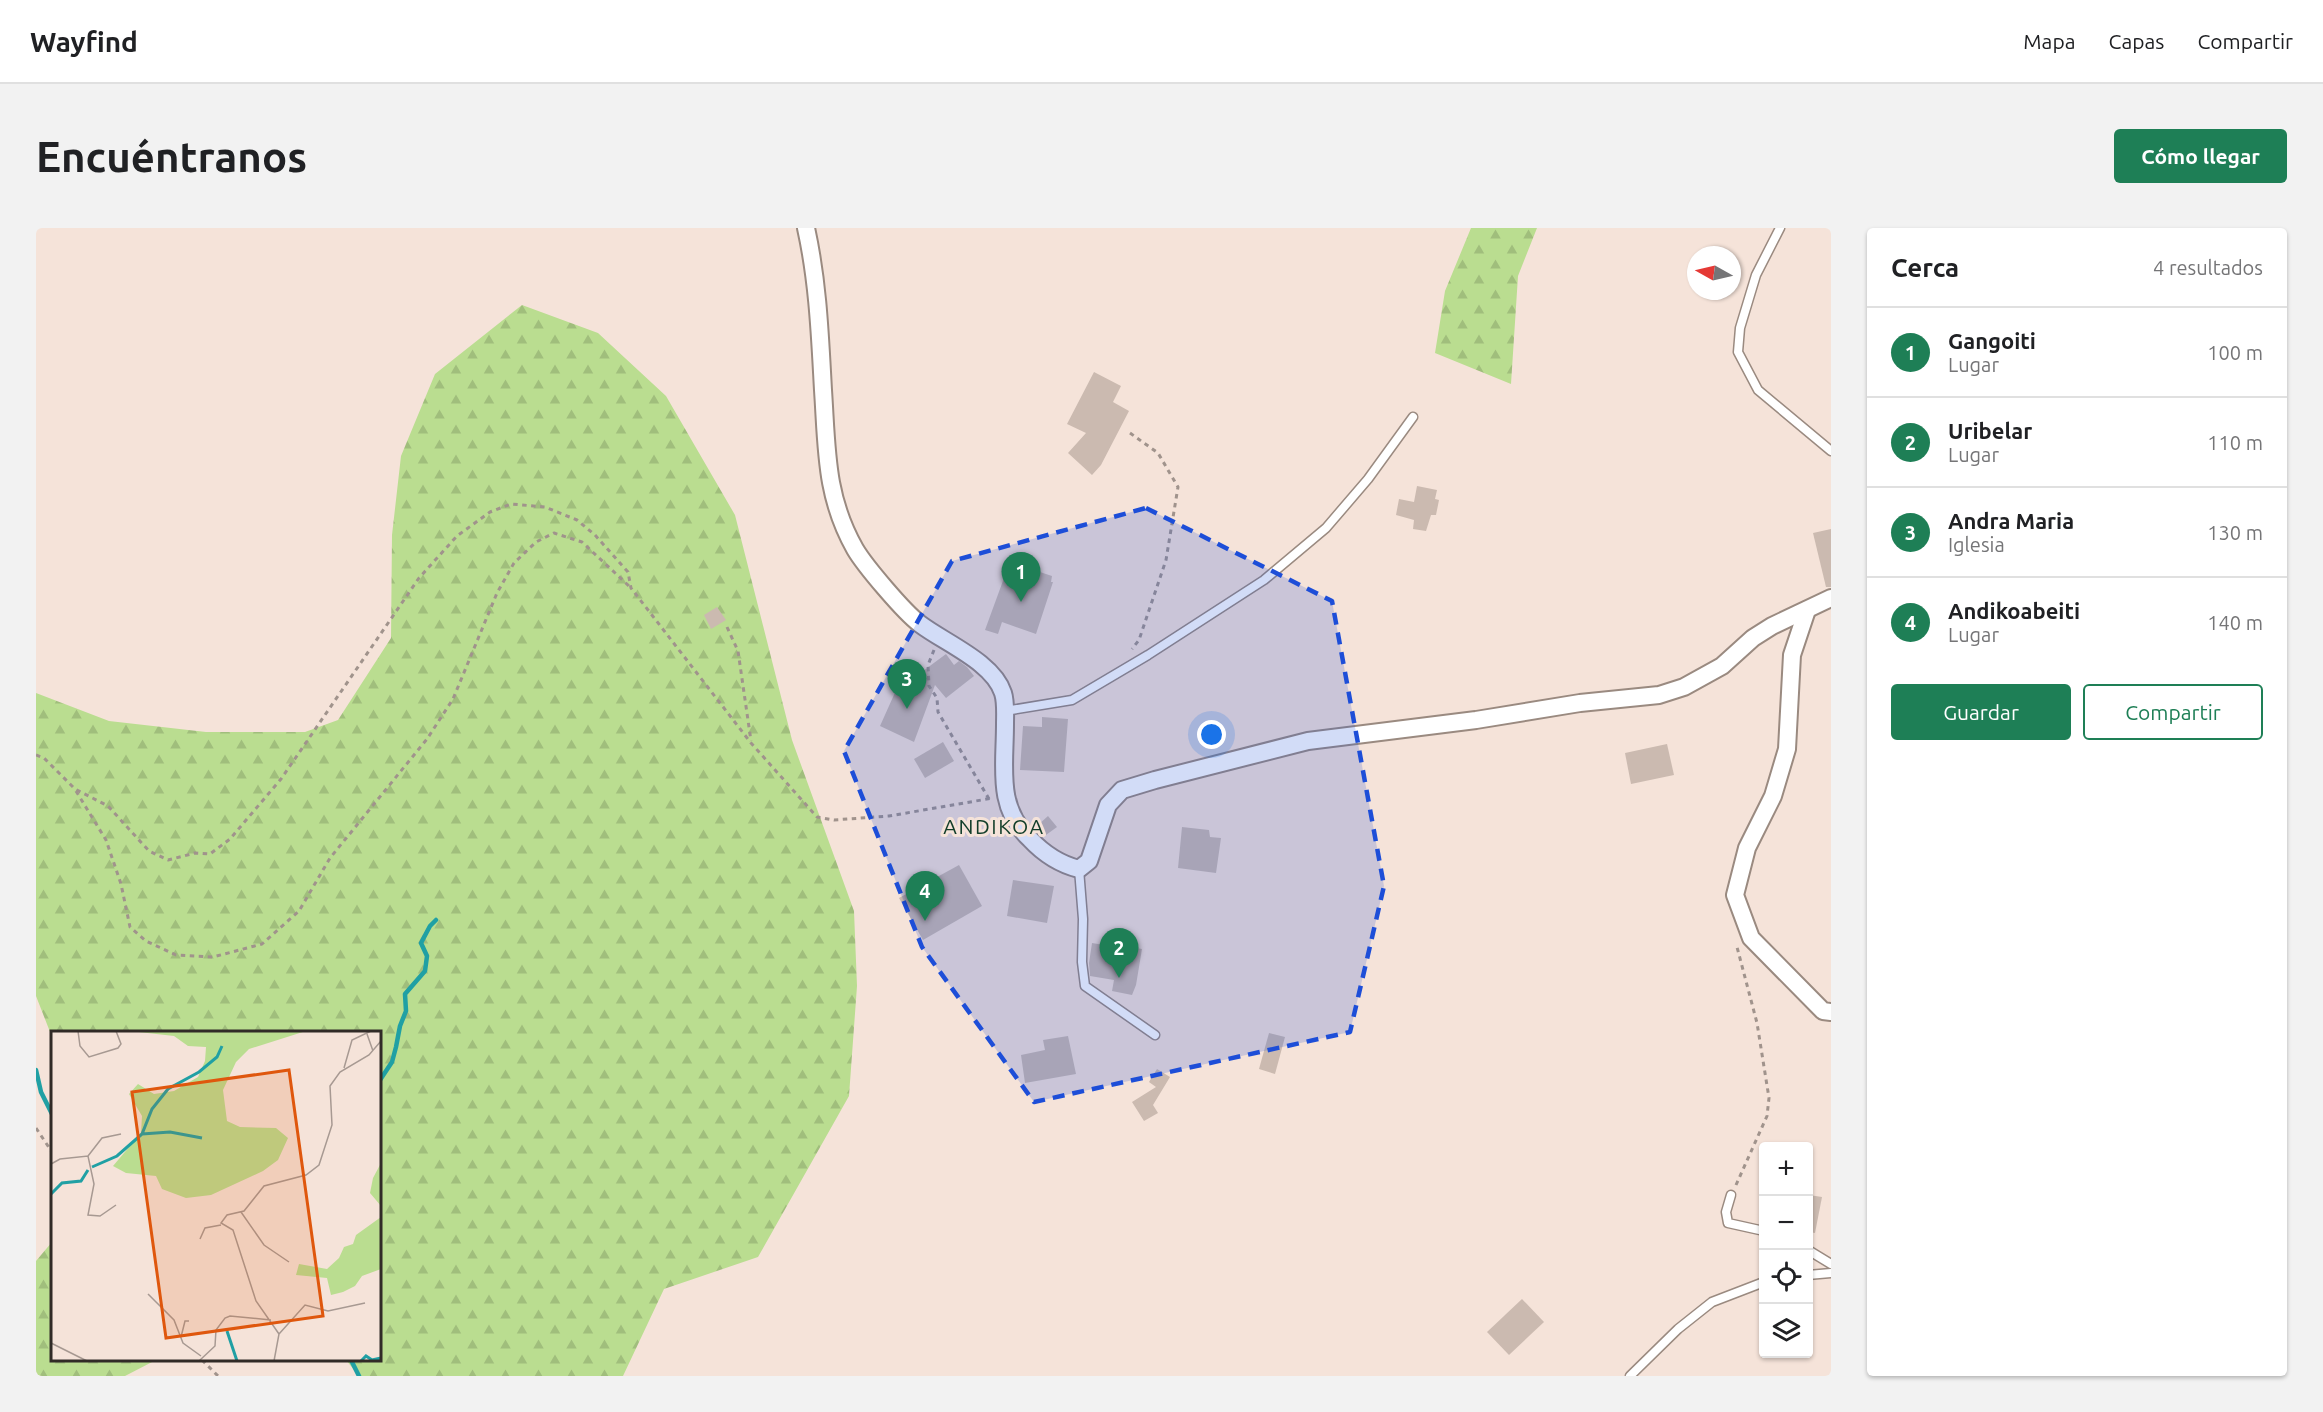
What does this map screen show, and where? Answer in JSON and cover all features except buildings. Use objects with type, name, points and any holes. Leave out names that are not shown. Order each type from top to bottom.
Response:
[{"type":"street","points":[[806,228],[818,295],[828,475],[843,525],[856,552],[919,623],[988,669],[1003,692],[1005,711],[997,797],[1019,829],[1043,853],[1065,865],[1079,869],[1089,861],[1108,805],[1122,790],[1308,741],[1476,720],[1580,703],[1659,695],[1684,687],[1722,666],[1753,638],[1831,598]]},
{"type":"street","points":[[1807,609],[1792,655],[1787,749],[1773,796],[1747,848],[1736,895],[1751,938],[1823,1011],[1831,1012]]},
{"type":"lane","points":[[1780,228],[1756,275],[1740,328],[1738,352],[1758,390],[1831,451]]},
{"type":"lane","points":[[1005,711],[1072,700],[1148,655],[1264,580],[1326,528],[1368,478],[1413,417]]},
{"type":"lane","points":[[1079,869],[1085,986],[1155,1035]]},
{"type":"lane","points":[[1731,1195],[1726,1212],[1728,1223],[1759,1230]]},
{"type":"lane","points":[[1813,1253],[1831,1264]]},
{"type":"lane","points":[[1813,1275],[1831,1273]]},
{"type":"lane","points":[[1630,1376],[1678,1329],[1712,1302],[1759,1284]]},
{"type":"path","points":[[1127,656],[1139,640],[1166,560],[1178,488],[1158,453],[1131,433]]},
{"type":"path","points":[[75,789],[108,806],[149,851],[168,860],[195,853],[210,854],[230,839],[281,779],[418,578],[457,536],[490,512],[511,504],[545,507],[577,520],[595,535],[627,572],[631,588]]},
{"type":"path","points":[[36,755],[44,758],[75,789],[106,840],[121,884],[130,927],[146,941],[176,955],[213,957],[262,944],[299,911],[330,858],[427,739],[453,699],[497,594],[514,563],[536,542],[554,534],[582,542],[631,588],[751,743],[817,817],[834,820],[889,816],[997,797],[938,712],[937,698],[929,686],[928,665],[939,637]]},
{"type":"path","points":[[727,627],[738,651],[751,743]]},
{"type":"path","points":[[1731,1195],[1750,1159],[1767,1116],[1769,1098],[1757,1023],[1737,950],[1737,941]]},
{"type":"path","points":[[36,1128],[51,1150]]},
{"type":"path","points":[[204,1361],[218,1376]]},
{"type":"highlighted area","points":[[1146,508],[1332,601],[1384,886],[1350,1032],[1034,1102],[922,947],[844,751],[952,561]]},
{"type":"green space","points":[[1471,228],[1537,228],[1518,276],[1511,384],[1435,353],[1445,291]]},
{"type":"green space","points":[[522,305],[598,333],[666,396],[735,515],[792,740],[854,911],[857,986],[849,1096],[758,1257],[664,1289],[623,1376],[359,1376],[347,1361],[381,1361],[381,1031],[51,1031],[51,1034],[36,996],[36,693],[109,721],[206,732],[305,732],[338,720],[391,638],[392,535],[401,456],[435,374]]},
{"type":"green space","points":[[51,1243],[51,1361],[154,1361],[125,1376],[36,1376],[36,1261]]},
{"type":"waterway","points":[[381,1078],[392,1062],[400,1026],[406,1011],[405,994],[425,971],[427,956],[421,943],[436,920]]},
{"type":"waterway","points":[[36,1070],[41,1092],[51,1112]]},
{"type":"waterway","points":[[352,1361],[359,1376]]},
{"type":"place","name":"Gangoiti","points":[[1021,602]]},
{"type":"place","name":"Andra Maria","points":[[907,709]]},
{"type":"place","name":"Andikoabeiti","points":[[925,921]]},
{"type":"place","name":"Uribelar","points":[[1119,978]]},
{"type":"district","name":"ANDIKOA","points":[[994,826]]}]
